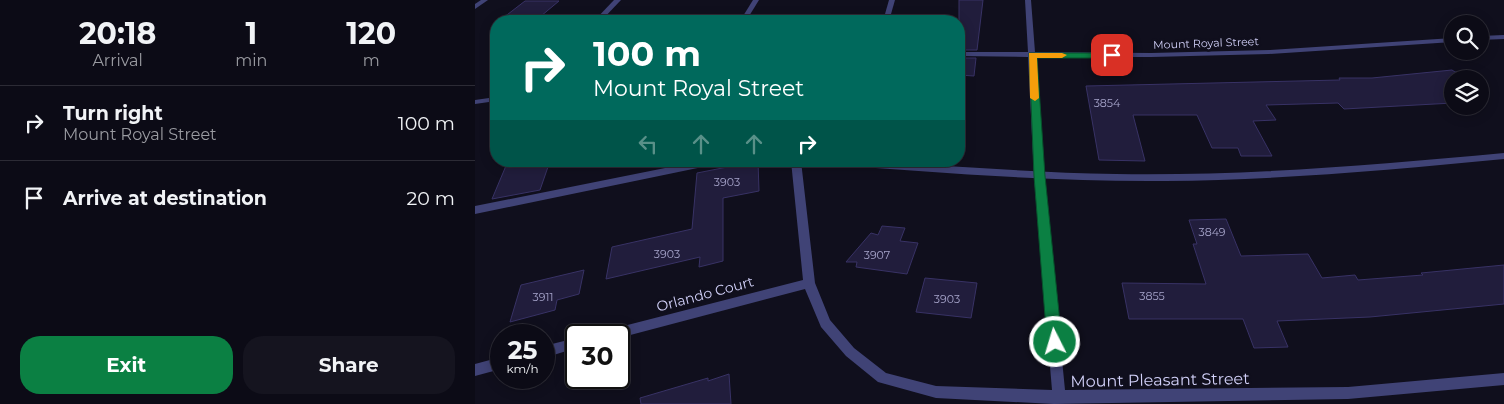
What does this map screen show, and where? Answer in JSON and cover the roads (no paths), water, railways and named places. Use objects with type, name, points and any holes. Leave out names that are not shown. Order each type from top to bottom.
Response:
[{"type":"street","points":[[475,7],[485,0]]},
{"type":"street","points":[[603,15],[618,0]]},
{"type":"street","points":[[747,15],[756,0]]},
{"type":"street","points":[[888,15],[892,0]]},
{"type":"street","points":[[1028,0],[1039,176],[1060,401]]},
{"type":"street","points":[[1489,38],[1504,37]]},
{"type":"street","name":"Mount Royal Street","points":[[965,54],[1151,56],[1269,52],[1444,41]]},
{"type":"street","points":[[475,102],[490,100]]},
{"type":"street","points":[[907,167],[1039,176],[1213,177],[1325,172],[1504,156]]},
{"type":"street","points":[[475,210],[687,167]]},
{"type":"street","name":"Mount Pleasant Street","points":[[797,167],[809,283],[825,323],[850,352],[883,378],[936,392],[1060,401],[1348,393],[1504,379]]},
{"type":"street","name":"Orlando Court","points":[[630,329],[809,283]]},
{"type":"street","points":[[475,370],[490,366]]}]
